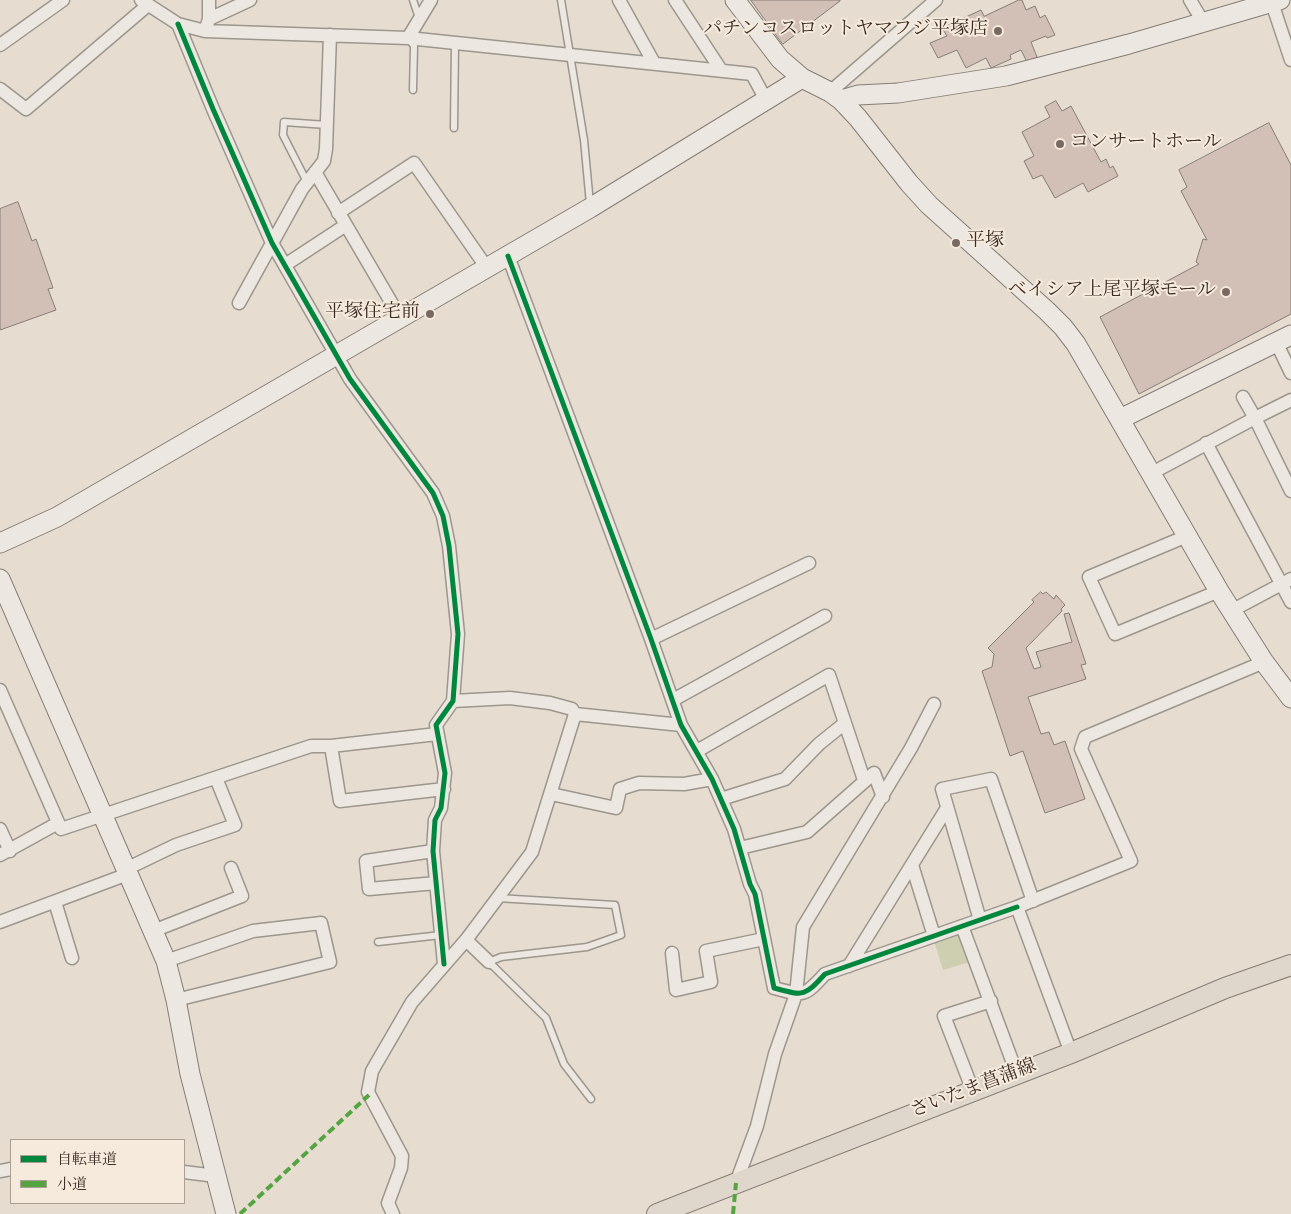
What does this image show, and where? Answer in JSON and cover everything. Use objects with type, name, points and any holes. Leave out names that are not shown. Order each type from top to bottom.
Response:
[{"type":"main road","name":"さいたま菖蒲線","points":[[657,1214],[1071,1053],[1226,988],[1291,965]]},
{"type":"street","points":[[0,45],[63,0]]},
{"type":"street","points":[[205,32],[209,19],[209,0]]},
{"type":"street","points":[[209,19],[250,0]]},
{"type":"street","points":[[408,38],[431,0]]},
{"type":"street","points":[[619,0],[654,63]]},
{"type":"street","points":[[675,0],[721,70]]},
{"type":"street","points":[[735,0],[780,59],[802,78],[835,96],[858,118],[908,183],[929,205],[1063,327],[1090,365],[1150,474],[1188,536],[1218,591],[1264,662],[1291,698]]},
{"type":"street","points":[[835,96],[936,0]]},
{"type":"street","points":[[1190,0],[1203,22]]},
{"type":"street","points":[[835,96],[898,93],[1006,76],[1129,44],[1275,1],[1291,60]]},
{"type":"street","points":[[0,89],[26,109],[144,2],[178,24],[205,32],[408,38],[752,74],[766,100]]},
{"type":"street","points":[[178,24],[213,109],[272,242],[350,379],[433,493],[442,516],[449,546],[458,634],[453,701],[436,725],[445,773],[441,808],[435,820],[432,851],[444,964]]},
{"type":"street","points":[[239,304],[302,189],[324,161],[330,35]]},
{"type":"street","points":[[0,543],[57,517],[401,319],[590,208],[802,78]]},
{"type":"street","points":[[338,213],[414,163],[487,268]]},
{"type":"street","points":[[311,177],[346,225],[401,319]]},
{"type":"street","points":[[285,265],[346,225]]},
{"type":"street","points":[[508,256],[651,639],[681,725],[712,779],[734,829],[750,884],[755,894],[774,988],[796,994],[809,992],[825,974],[1017,907],[1131,861],[1081,749],[1085,737],[1264,662]]},
{"type":"street","points":[[1120,419],[1283,339],[1291,372]]},
{"type":"street","points":[[1243,398],[1291,491]]},
{"type":"street","points":[[1150,474],[1291,400]]},
{"type":"street","points":[[1206,444],[1286,581],[1291,602]]},
{"type":"street","points":[[1188,536],[1089,576],[1115,634],[1218,591]]},
{"type":"street","points":[[651,639],[809,563]]},
{"type":"street","points":[[0,579],[166,961],[176,1000],[190,1074],[226,1214]]},
{"type":"street","points":[[1231,611],[1286,581]]},
{"type":"street","points":[[673,700],[825,616]]},
{"type":"street","points":[[697,752],[829,675],[864,780]]},
{"type":"street","points":[[0,690],[61,829],[312,746],[331,746],[438,734]]},
{"type":"street","points":[[393,1214],[388,1203],[401,1168],[402,1156],[368,1092],[372,1071],[412,1002],[466,940],[532,852],[575,714],[572,709],[558,705],[510,698],[453,701]]},
{"type":"street","points":[[736,1183],[758,1126],[776,1054],[796,994],[803,927],[911,748],[934,704]]},
{"type":"street","points":[[575,714],[681,725]]},
{"type":"street","points":[[721,799],[785,780],[819,744],[845,723]]},
{"type":"street","points":[[331,746],[340,801],[444,789]]},
{"type":"street","points":[[740,848],[807,832],[874,773],[882,797]]},
{"type":"street","points":[[0,922],[55,902],[127,872],[176,845],[235,825],[216,778]]},
{"type":"street","points":[[980,920],[942,789],[991,778],[1033,901]]},
{"type":"street","points":[[551,794],[616,808],[620,789],[639,783],[684,784],[712,779]]},
{"type":"street","points":[[849,966],[947,808]]},
{"type":"street","points":[[0,829],[5,853],[58,823]]},
{"type":"street","points":[[432,851],[366,861],[369,889],[436,883]]},
{"type":"street","points":[[912,865],[934,936]]},
{"type":"street","points":[[153,931],[242,896],[231,868]]},
{"type":"street","points":[[55,902],[72,958]]},
{"type":"street","points":[[1017,907],[1071,1053]]},
{"type":"street","points":[[166,961],[253,931],[321,923],[330,962],[176,1000]]},
{"type":"street","points":[[962,926],[1017,1074]]},
{"type":"street","points":[[672,953],[676,990],[711,982],[706,951],[764,939]]},
{"type":"street","points":[[466,940],[489,962]]},
{"type":"street","points":[[973,1091],[944,1016],[991,1001]]},
{"type":"street","points":[[185,1172],[216,1176]]},
{"type":"lane","points":[[413,0],[420,19]]},
{"type":"lane","points":[[561,0],[584,140],[590,208]]},
{"type":"lane","points":[[408,38],[414,46],[413,90]]},
{"type":"lane","points":[[454,128],[456,42]]},
{"type":"lane","points":[[311,177],[283,135],[284,122],[327,125]]},
{"type":"lane","points":[[498,898],[615,905],[621,935],[586,947],[500,957],[489,962],[546,1018],[564,1064],[591,1099]]},
{"type":"lane","points":[[378,942],[441,935]]},
{"type":"green space","points":[[957,933],[961,936],[970,962],[943,970],[934,941]]},
{"type":"building","points":[[751,0],[840,0],[840,1],[783,44]]},
{"type":"building","name":"パチンコスロットヤマフジ平塚店","points":[[1022,0],[1026,10],[1035,6],[1040,18],[1045,15],[1055,35],[1047,38],[1046,36],[1031,42],[1037,57],[1027,62],[1021,50],[1010,55],[1011,59],[991,68],[986,58],[966,68],[957,50],[938,58],[930,43],[947,36],[942,28],[981,10],[984,16]]},
{"type":"building","name":"コンサートホール","points":[[1056,101],[1062,111],[1071,106],[1101,162],[1106,159],[1110,168],[1113,166],[1118,176],[1088,192],[1083,183],[1055,198],[1042,175],[1033,179],[1024,161],[1034,156],[1022,132],[1050,117],[1045,107]]},
{"type":"building","points":[[1269,123],[1291,165],[1291,314],[1139,394],[1100,317],[1199,264],[1196,262],[1203,239],[1207,240],[1181,191],[1187,187],[1179,170]]},
{"type":"building","points":[[18,202],[32,241],[36,239],[53,288],[48,289],[56,310],[0,330],[0,209]]},
{"type":"building","points":[[1041,592],[1043,594],[1046,592],[1054,599],[1056,595],[1065,605],[1061,609],[1062,611],[1026,648],[1034,669],[1041,667],[1036,652],[1072,642],[1064,614],[1069,613],[1086,664],[1081,665],[1086,679],[1028,697],[1041,734],[1049,732],[1054,745],[1065,741],[1085,799],[1045,813],[1023,751],[1010,756],[982,671],[992,667],[994,654],[988,648],[1034,602],[1032,600]]},
{"type":"marked path","points":[[240,1214],[369,1095]]},
{"type":"marked path","points":[[733,1214],[736,1183]]},
{"type":"cycle path","points":[[178,24],[272,243],[350,379],[433,493],[443,516],[449,546],[458,634],[453,701],[436,725],[445,773],[441,808],[435,820],[433,851],[444,964]]},
{"type":"cycle path","points":[[508,256],[651,639],[681,725],[712,779],[734,829],[750,884],[755,894],[774,988],[803,993],[808,991],[825,974],[1017,907]]},
{"type":"place","name":"パチンコスロットヤマフジ平塚店","points":[[998,31]]},
{"type":"place","name":"コンサートホール","points":[[1060,144]]},
{"type":"place","name":"平塚","points":[[956,243]]},
{"type":"place","name":"ベイシア上尾平塚モール","points":[[1226,292]]},
{"type":"place","name":"平塚住宅前","points":[[430,314]]}]
